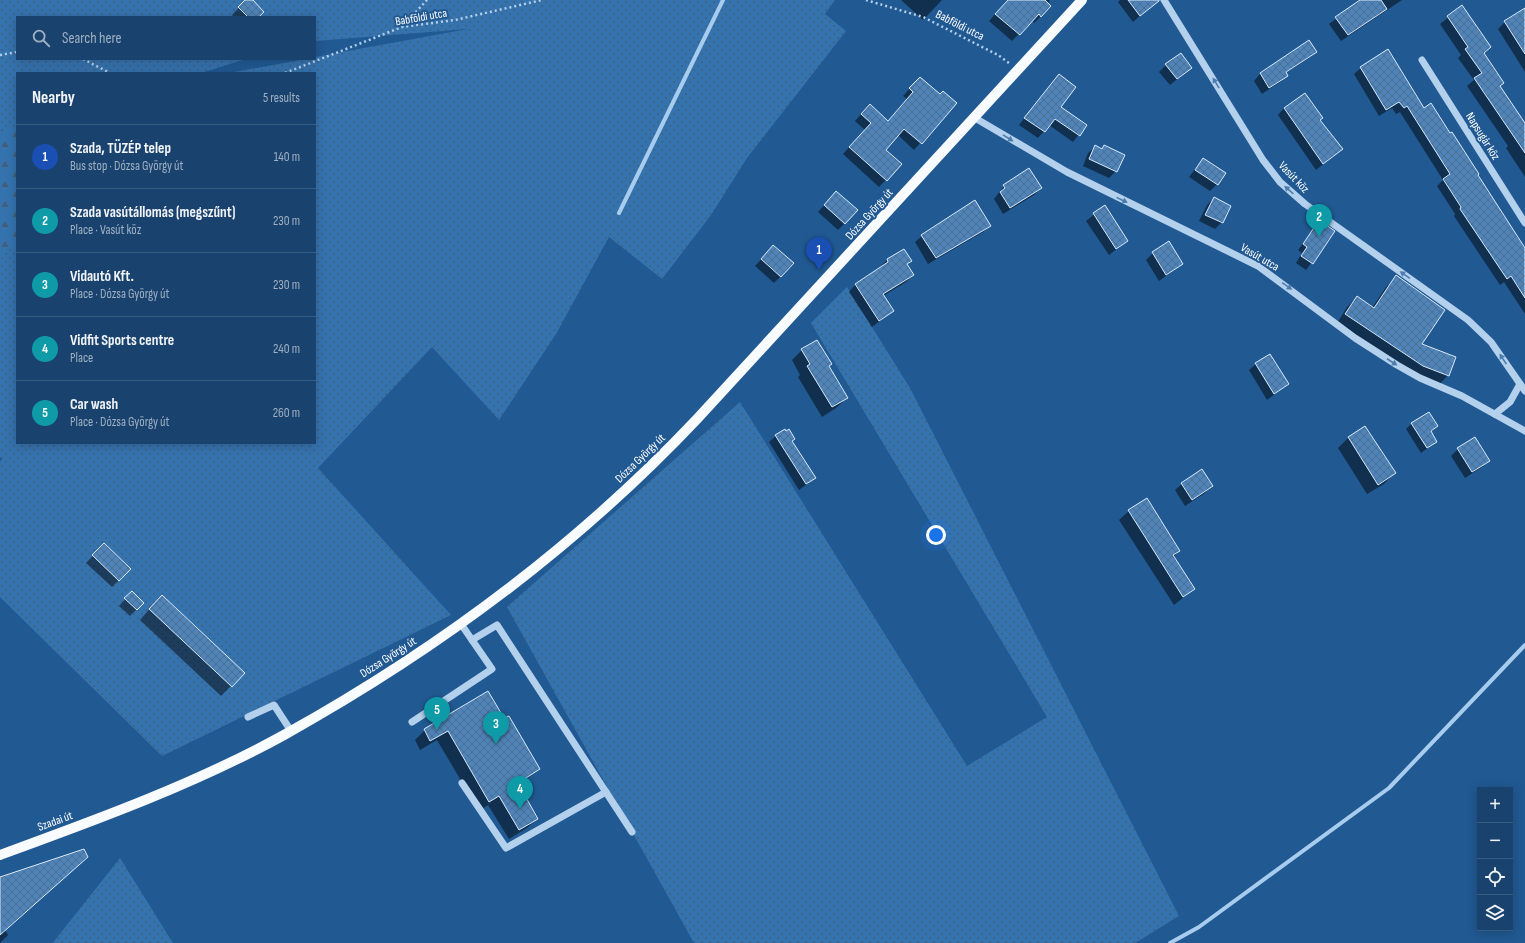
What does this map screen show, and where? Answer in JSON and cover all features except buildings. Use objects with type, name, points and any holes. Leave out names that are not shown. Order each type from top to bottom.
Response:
[{"type":"main road","name":"Dózsa György út","points":[[118,811],[183,784],[291,731],[379,680],[461,624],[571,540],[660,459],[1082,0]]},
{"type":"main road","name":"Szadai út","points":[[0,855],[118,811]]},
{"type":"street","name":"Vasút köz","points":[[1164,0],[1263,160],[1280,182],[1311,209],[1468,320],[1491,342],[1525,391]]},
{"type":"street","name":"Napsugár köz","points":[[1422,60],[1525,223]]},
{"type":"street","name":"Vasút utca","points":[[975,118],[1067,172],[1258,266],[1355,338],[1397,365],[1495,414],[1525,431]]},
{"type":"street","points":[[1495,414],[1510,402],[1520,384]]},
{"type":"street","points":[[412,722],[492,669],[461,624]]},
{"type":"street","points":[[472,640],[497,625],[632,832]]},
{"type":"street","points":[[248,717],[274,705],[291,731]]},
{"type":"street","points":[[462,783],[506,848],[606,792]]},
{"type":"path","points":[[402,27],[427,0]]},
{"type":"path","name":"Babföldi utca","points":[[288,72],[402,27],[455,20],[542,0]]},
{"type":"path","name":"Babföldi utca","points":[[866,0],[923,17],[998,55],[1018,70]]},
{"type":"path","points":[[0,55],[16,52]]},
{"type":"path","points":[[85,60],[108,72]]},
{"type":"green space","points":[[0,0],[835,0],[825,14],[846,31],[747,158],[711,215],[662,279],[609,237],[556,334],[499,420],[432,347],[318,468],[451,615],[162,756],[0,597],[0,462],[2,459],[0,457]]},
{"type":"green space","points":[[16,125],[16,246],[5,251],[0,262],[0,133]]},
{"type":"green space","points":[[847,287],[910,388],[1179,916],[1135,943],[694,943],[507,607],[740,402],[967,766],[1047,717],[811,323]]},
{"type":"green space","points":[[120,858],[173,943],[52,943],[55,940]]},
{"type":"waterway","points":[[619,213],[723,0]]},
{"type":"waterway","points":[[1170,943],[1199,927],[1389,788],[1525,645]]},
{"type":"place","name":"Szada vasútállomás (megszűnt)","points":[[1319,237]]},
{"type":"place","name":"Szada, TÜZÉP telep","points":[[819,270]]},
{"type":"place","name":"Car wash","points":[[437,730]]},
{"type":"place","name":"Vidautó Kft.","points":[[496,744]]},
{"type":"place","name":"Vidfit Sports centre","points":[[520,809]]}]
